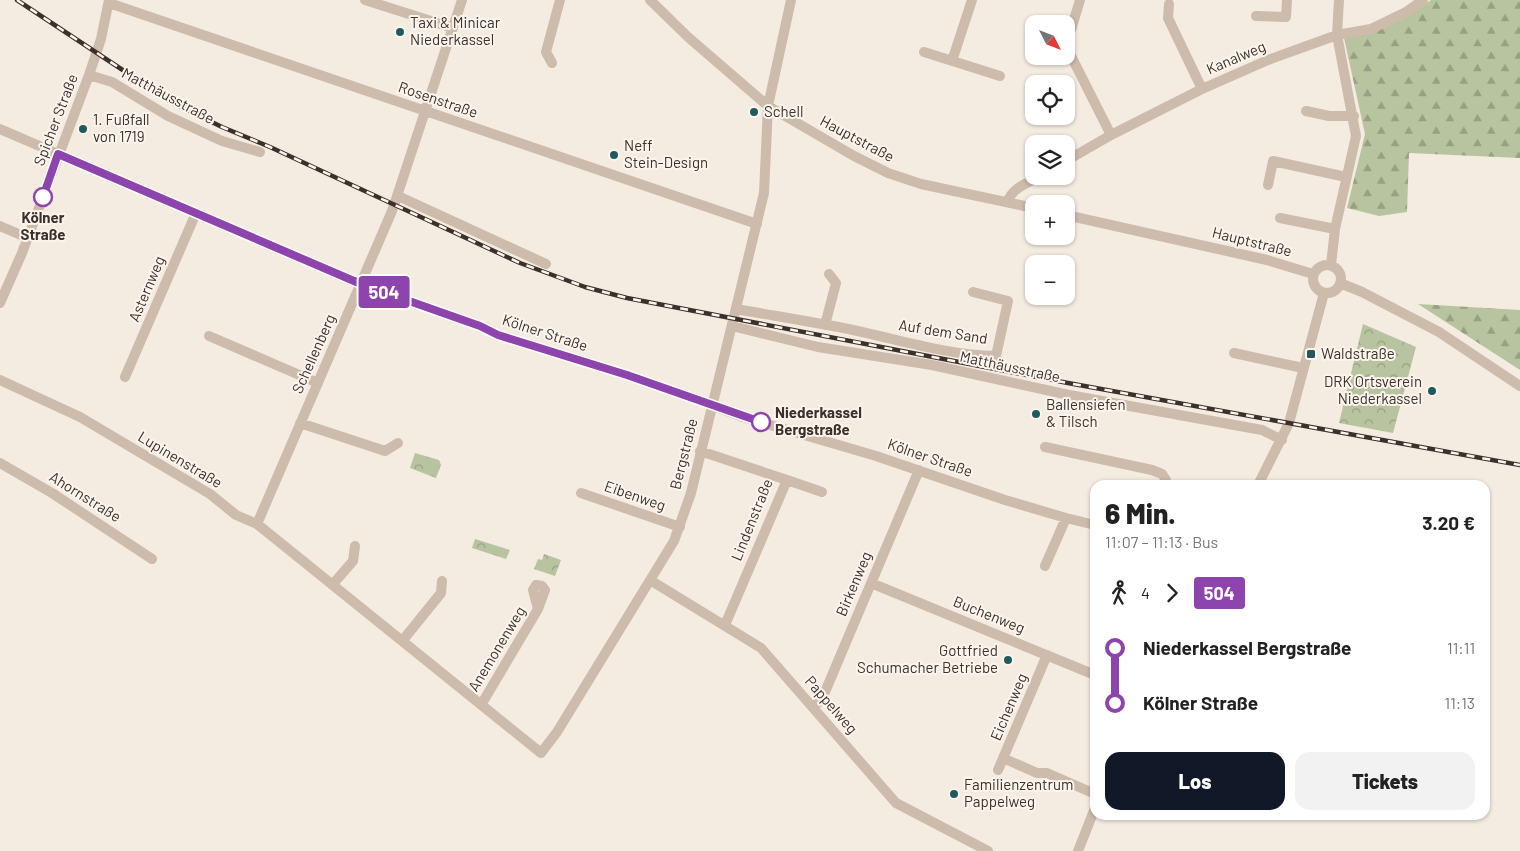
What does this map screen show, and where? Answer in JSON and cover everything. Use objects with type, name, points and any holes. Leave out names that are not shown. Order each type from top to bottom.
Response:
[{"type":"street","points":[[365,0],[453,28]]},
{"type":"street","name":"Schellenberg","points":[[257,524],[398,196],[462,0]]},
{"type":"street","points":[[552,63],[546,52],[560,0]]},
{"type":"street","name":"Hauptstraße","points":[[650,0],[688,37],[768,106],[854,156],[888,173],[921,184],[1025,206]]},
{"type":"street","name":"Bergstraße","points":[[510,728],[541,753],[557,732],[674,542],[680,527],[691,493],[758,224],[764,193],[768,106],[790,0]]},
{"type":"street","points":[[952,61],[972,0]]},
{"type":"street","points":[[1080,0],[1066,46],[1111,135]]},
{"type":"street","points":[[1256,16],[1286,17],[1288,0]]},
{"type":"street","points":[[1331,265],[1335,229],[1356,136],[1354,116],[1337,35],[1339,0]]},
{"type":"street","name":"Kanalweg","points":[[1075,156],[1111,135],[1202,89],[1268,60],[1337,35],[1371,29],[1406,12],[1423,0]]},
{"type":"street","name":"Spicher Straße","points":[[0,303],[28,238],[89,75],[101,39],[109,2]]},
{"type":"street","name":"Rosenstraße","points":[[109,2],[758,224]]},
{"type":"street","points":[[1169,4],[1168,18],[1202,89]]},
{"type":"street","points":[[924,52],[1000,76]]},
{"type":"street","name":"Matthäusstraße","points":[[89,75],[112,82],[168,116],[222,142],[260,152]]},
{"type":"street","points":[[1306,110],[1330,116],[1354,116]]},
{"type":"street","name":"Kölner Straße","points":[[0,129],[361,284],[480,326],[498,335],[627,375],[743,416],[919,470],[1004,500],[1090,524]]},
{"type":"street","points":[[1268,185],[1273,161],[1346,177]]},
{"type":"street","points":[[1008,202],[1015,190],[1025,184]]},
{"type":"street","points":[[398,196],[546,264]]},
{"type":"street","name":"Asternweg","points":[[125,377],[196,214]]},
{"type":"street","name":"Hauptstraße","points":[[1075,218],[1267,260],[1313,274]]},
{"type":"street","points":[[1280,218],[1335,229]]},
{"type":"street","points":[[0,226],[28,238]]},
{"type":"street","points":[[1331,265],[1340,272],[1340,283],[1334,291],[1324,293],[1313,284],[1313,274],[1320,266],[1331,265]]},
{"type":"street","points":[[825,324],[836,283],[829,274]]},
{"type":"street","points":[[1340,283],[1370,296],[1439,332],[1520,386]]},
{"type":"street","name":"Auf dem Sand","points":[[736,310],[825,324],[919,345],[976,355],[996,356],[1008,301],[973,292]]},
{"type":"street","points":[[1261,480],[1289,424],[1324,293]]},
{"type":"street","name":"Matthäusstraße","points":[[732,326],[818,347],[932,365],[1069,395],[1262,430],[1282,440]]},
{"type":"street","points":[[209,336],[318,383]]},
{"type":"street","points":[[1234,352],[1303,368]]},
{"type":"street","name":"Lupinenstraße","points":[[0,380],[80,416],[203,489],[236,515],[257,524],[510,728]]},
{"type":"street","points":[[300,423],[385,451],[398,443]]},
{"type":"street","points":[[1045,447],[1152,470],[1162,474],[1166,480]]},
{"type":"street","name":"Lindenstraße","points":[[700,451],[787,480],[725,626]]},
{"type":"street","name":"Ahornstraße","points":[[0,463],[67,502],[152,559]]},
{"type":"street","name":"Birkenweg","points":[[813,707],[822,700],[919,470]]},
{"type":"street","points":[[787,480],[822,492]]},
{"type":"street","name":"Eibenweg","points":[[581,493],[680,527]]},
{"type":"street","points":[[1046,566],[1066,518]]},
{"type":"street","points":[[333,584],[353,561],[355,546]]},
{"type":"street","name":"Pappelweg","points":[[650,580],[761,648],[896,802],[988,851]]},
{"type":"street","points":[[403,640],[440,593],[442,581]]},
{"type":"street","name":"Buchenweg","points":[[871,583],[1090,673]]},
{"type":"street","name":"Anemonenweg","points":[[481,705],[538,609]]},
{"type":"street","name":"Eichenweg","points":[[998,770],[1047,655]]},
{"type":"street","points":[[1003,758],[1037,773],[1047,773],[1090,792]]},
{"type":"street","points":[[1078,851],[1090,820]]},
{"type":"green space","points":[[1431,0],[1520,0],[1520,158],[1409,153],[1407,212],[1379,216],[1347,208],[1365,134],[1344,38],[1401,20]]},
{"type":"green space","points":[[1418,304],[1520,310],[1520,370]]},
{"type":"green space","points":[[1363,324],[1416,347],[1393,433],[1339,423]]},
{"type":"green space","points":[[415,453],[439,460],[441,465],[436,478],[410,468]]},
{"type":"green space","points":[[475,539],[510,550],[506,559],[472,548]]},
{"type":"green space","points":[[544,554],[561,560],[555,576],[534,569],[538,559],[542,560]]},
{"type":"railway","points":[[17,0],[171,102],[520,263],[585,287],[627,298],[1068,383],[1520,465]]},
{"type":"bus line","name":"504","points":[[43,197],[58,154],[361,284],[480,326],[498,335],[627,375],[761,422]]},
{"type":"place","name":"Taxi & Minicar Niederkassel","points":[[400,32]]},
{"type":"place","name":"Schell","points":[[754,112]]},
{"type":"place","name":"1. Fußfall von 1719","points":[[83,129]]},
{"type":"place","name":"Neff Stein-Design","points":[[614,155]]},
{"type":"place","name":"Kölner Straße","points":[[43,197]]},
{"type":"place","name":"Waldstraße","points":[[1311,354]]},
{"type":"place","name":"DRK Ortsverein Niederkassel","points":[[1432,391]]},
{"type":"place","name":"Ballensiefen & Tilsch","points":[[1036,414]]},
{"type":"place","name":"Niederkassel Bergstraße","points":[[761,422]]},
{"type":"place","name":"Gottfried Schumacher Betriebe","points":[[1008,660]]},
{"type":"place","name":"Familienzentrum Pappelweg","points":[[954,794]]}]
